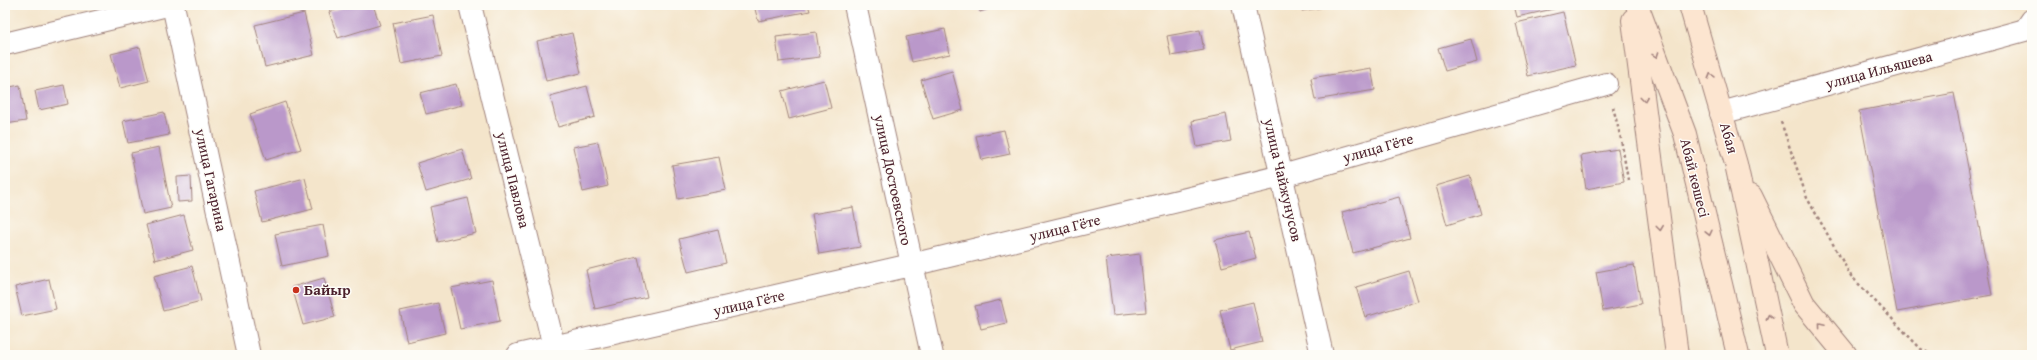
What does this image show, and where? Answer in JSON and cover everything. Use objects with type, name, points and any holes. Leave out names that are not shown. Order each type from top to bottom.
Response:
[{"type":"main road","points":[[1632,5],[1677,355]]},
{"type":"main road","name":"Абай көшесі","points":[[1637,5],[1685,134],[1738,355]]},
{"type":"main road","points":[[1690,5],[1721,113]]},
{"type":"main road","name":"Абая","points":[[1721,113],[1736,164]]},
{"type":"main road","points":[[1736,164],[1778,355]]},
{"type":"main road","points":[[1736,164],[1804,304],[1846,355]]},
{"type":"street","points":[[5,44],[167,5]]},
{"type":"street","name":"улица Гагарина","points":[[173,5],[248,355]]},
{"type":"street","name":"улица Павлова","points":[[470,5],[556,352]]},
{"type":"street","name":"улица Достоевского","points":[[855,5],[932,355]]},
{"type":"street","name":"улица Чайжунусов","points":[[1243,5],[1322,355]]},
{"type":"street","name":"улица Ильяшева","points":[[1721,113],[2025,30],[2032,20]]},
{"type":"street","name":"улица Гёте","points":[[518,355],[556,352],[1282,176],[1606,84]]},
{"type":"path","points":[[1773,99],[1807,198],[1851,276],[1921,349],[1932,355]]},
{"type":"building","points":[[350,5],[373,5],[380,25],[338,38],[329,12]]},
{"type":"building","points":[[754,5],[808,5],[810,11],[758,21]]},
{"type":"building","points":[[978,5],[1000,5],[980,12]]},
{"type":"building","points":[[1301,5],[1330,5],[1330,6],[1302,11]]},
{"type":"building","points":[[1514,5],[1561,5],[1562,7],[1517,17]]},
{"type":"building","points":[[1563,12],[1576,65],[1528,76],[1516,23]]},
{"type":"building","points":[[304,13],[314,55],[265,67],[255,25]]},
{"type":"building","points":[[433,15],[442,56],[401,64],[393,23]]},
{"type":"building","points":[[945,29],[950,54],[912,62],[906,37]]},
{"type":"building","points":[[1200,30],[1204,50],[1171,56],[1167,36]]},
{"type":"building","points":[[816,32],[820,57],[779,62],[776,37]]},
{"type":"building","points":[[572,33],[581,73],[546,81],[537,41]]},
{"type":"building","points":[[1471,39],[1477,62],[1445,71],[1438,48]]},
{"type":"building","points":[[140,47],[149,81],[120,88],[111,54]]},
{"type":"building","points":[[1371,68],[1375,90],[1315,100],[1311,78]]},
{"type":"building","points":[[952,71],[963,110],[933,119],[921,80]]},
{"type":"building","points":[[824,80],[831,108],[789,119],[782,91]]},
{"type":"building","points":[[456,84],[462,105],[426,114],[420,93]]},
{"type":"building","points":[[20,85],[26,121],[5,124],[5,88]]},
{"type":"building","points":[[64,85],[68,104],[39,110],[35,91]]},
{"type":"building","points":[[587,86],[595,117],[558,127],[550,96]]},
{"type":"building","points":[[1954,93],[1992,295],[1897,312],[1859,111]]},
{"type":"building","points":[[285,102],[301,149],[266,160],[250,114]]},
{"type":"building","points":[[164,112],[169,135],[128,143],[123,121]]},
{"type":"building","points":[[1226,114],[1231,141],[1197,147],[1192,121]]},
{"type":"building","points":[[1004,130],[1010,154],[982,160],[976,136]]},
{"type":"building","points":[[598,142],[608,186],[583,192],[573,147]]},
{"type":"building","points":[[159,147],[171,208],[143,214],[131,153]]},
{"type":"building","points":[[462,149],[471,179],[426,192],[417,163]]},
{"type":"building","points":[[1618,149],[1624,182],[1586,189],[1581,155]]},
{"type":"building","points":[[719,157],[726,190],[678,199],[672,165]]},
{"type":"building","points":[[191,176],[192,201],[178,202],[177,177]]},
{"type":"building","points":[[1470,176],[1481,214],[1447,225],[1436,186]]},
{"type":"building","points":[[305,178],[313,209],[262,222],[254,191]]},
{"type":"building","points":[[1399,197],[1410,238],[1353,253],[1342,212]]},
{"type":"building","points":[[468,198],[476,233],[438,242],[430,207]]},
{"type":"building","points":[[853,207],[860,247],[819,254],[812,214]]},
{"type":"building","points":[[184,215],[193,250],[155,260],[146,225]]},
{"type":"building","points":[[323,225],[329,256],[282,266],[275,234]]},
{"type":"building","points":[[718,230],[726,263],[688,272],[679,239]]},
{"type":"building","points":[[1249,232],[1256,258],[1222,267],[1215,240]]},
{"type":"building","points":[[1140,254],[1146,312],[1113,315],[1106,258]]},
{"type":"building","points":[[638,257],[647,297],[595,309],[586,270]]},
{"type":"building","points":[[1634,265],[1641,304],[1603,311],[1596,272]]},
{"type":"building","points":[[192,266],[201,301],[163,311],[154,276]]},
{"type":"building","points":[[1409,271],[1418,301],[1365,317],[1356,287]]},
{"type":"building","points":[[324,278],[335,317],[303,325],[292,287]]},
{"type":"building","points":[[49,279],[56,309],[22,316],[15,287]]},
{"type":"building","points":[[492,280],[500,321],[460,329],[451,288]]},
{"type":"building","points":[[1001,300],[1007,323],[981,329],[975,306]]},
{"type":"building","points":[[1253,302],[1262,342],[1230,350],[1220,310]]},
{"type":"building","points":[[438,303],[445,333],[407,342],[400,311]]},
{"type":"place","name":"Байыр","points":[[296,290]]}]
